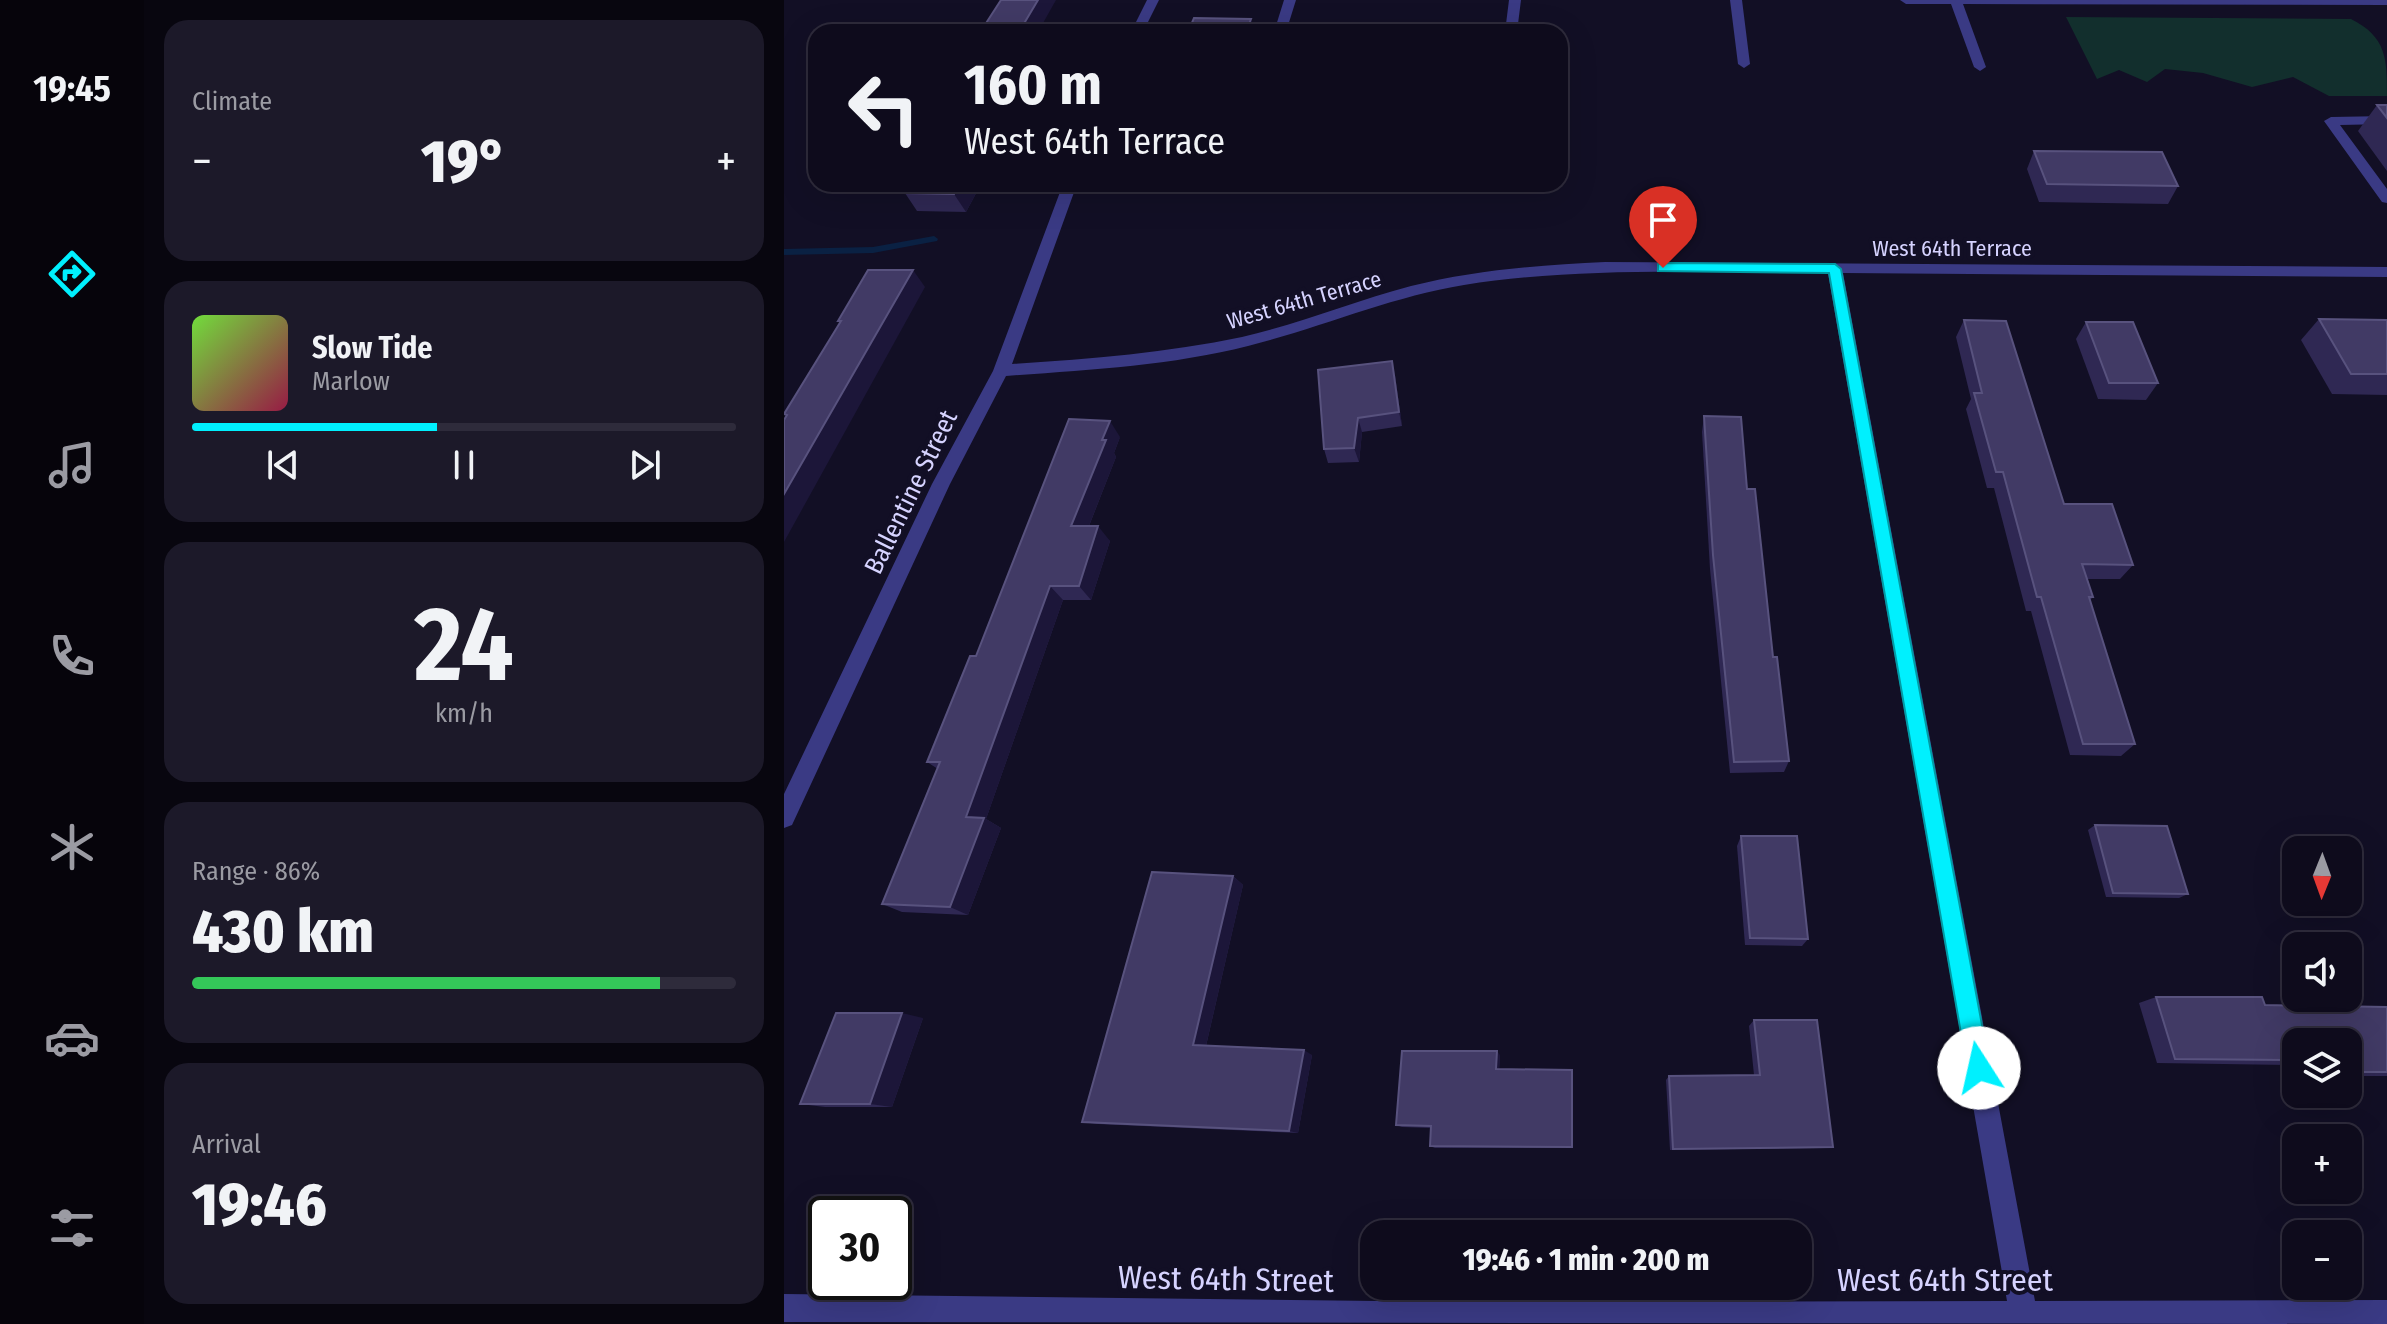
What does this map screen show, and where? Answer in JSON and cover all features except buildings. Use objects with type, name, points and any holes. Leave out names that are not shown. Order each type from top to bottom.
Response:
[{"type":"street","points":[[1141,24],[1153,0]]},
{"type":"street","points":[[1282,24],[1290,0]]},
{"type":"street","points":[[1512,24],[1515,0]]},
{"type":"street","points":[[1736,0],[1744,64]]},
{"type":"street","points":[[1906,0],[2387,1]]},
{"type":"street","points":[[1956,0],[1980,67]]},
{"type":"street","points":[[2387,120],[2331,121],[2387,199]]},
{"type":"street","name":"Ballentine Street","points":[[784,818],[941,484],[1001,371],[1067,192]]},
{"type":"street","name":"West 64th Terrace","points":[[1001,371],[1191,353],[1271,334],[1412,291],[1467,279],[1535,270],[1605,267],[2387,272]]},
{"type":"street","points":[[1835,269],[2023,1314]]},
{"type":"street","name":"West 64th Street","points":[[784,1308],[1465,1320],[2387,1314]]},
{"type":"green space","points":[[2066,17],[2351,19],[2372,33],[2382,50],[2387,96],[2329,96],[2293,77],[2252,87],[2203,73],[2165,69],[2147,82],[2119,70],[2097,79]]},
{"type":"waterway","points":[[784,252],[873,250],[934,239]]},
{"type":"route","points":[[1663,268],[1835,269],[1979,1068]]}]
